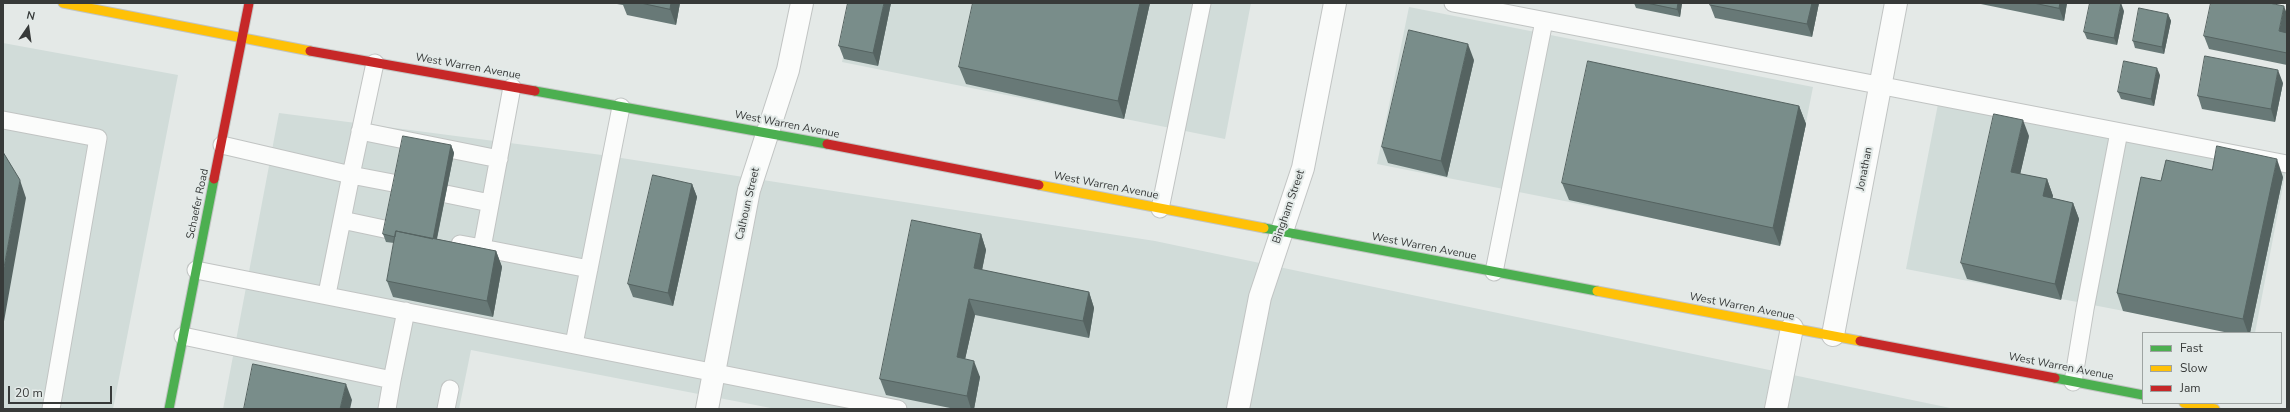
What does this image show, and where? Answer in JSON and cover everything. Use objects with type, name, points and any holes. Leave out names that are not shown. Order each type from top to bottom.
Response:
[{"type":"main road","name":"West Warren Avenue","points":[[63,3],[242,39],[768,133],[1280,232],[1833,335],[2142,395]]},
{"type":"main road","name":"Schaefer Road","points":[[169,409],[249,3]]},
{"type":"main road","points":[[2189,404],[2215,409]]},
{"type":"street","name":"Calhoun Street","points":[[707,409],[747,198],[788,70],[802,3]]},
{"type":"street","name":"Bingham Street","points":[[1238,409],[1260,297],[1280,232],[1303,168],[1335,3]]},
{"type":"street","name":"Jonathan","points":[[1833,335],[1896,3]]},
{"type":"street","points":[[1776,409],[1792,328]]},
{"type":"lane","points":[[1160,209],[1202,3]]},
{"type":"lane","points":[[1453,3],[2287,164]]},
{"type":"lane","points":[[1494,272],[1544,20]]},
{"type":"lane","points":[[326,294],[375,63]]},
{"type":"lane","points":[[482,248],[512,87]]},
{"type":"lane","points":[[574,344],[621,107]]},
{"type":"lane","points":[[3,120],[98,138],[51,409]]},
{"type":"lane","points":[[360,131],[499,159]]},
{"type":"lane","points":[[2073,382],[2119,132]]},
{"type":"lane","points":[[222,145],[351,175],[398,184]]},
{"type":"lane","points":[[446,194],[490,203]]},
{"type":"lane","points":[[342,220],[389,230]]},
{"type":"lane","points":[[444,241],[589,269]]},
{"type":"lane","points":[[196,270],[326,294],[898,409]]},
{"type":"lane","points":[[387,409],[406,311]]},
{"type":"lane","points":[[183,336],[392,380]]},
{"type":"lane","points":[[446,409],[450,389]]},
{"type":"shaded area","points":[[854,3],[1251,3],[1225,139],[842,62]]},
{"type":"shaded area","points":[[1409,7],[1813,87],[1782,244],[1377,164]]},
{"type":"shaded area","points":[[3,43],[178,75],[113,409],[3,409]]},
{"type":"shaded area","points":[[1938,104],[2286,170],[2255,332],[2233,332],[1906,269]]},
{"type":"shaded area","points":[[279,113],[602,155],[1155,241],[1955,409],[776,409],[471,350],[459,409],[223,409]]},
{"type":"building","points":[[641,3],[671,3],[670,9]]},
{"type":"building","points":[[848,3],[884,3],[873,53],[839,46]]},
{"type":"building","points":[[973,3],[1140,3],[1118,101],[959,67]]},
{"type":"building","points":[[1647,3],[1678,3],[1677,9]]},
{"type":"building","points":[[1711,3],[1812,3],[1807,24],[1710,5]]},
{"type":"building","points":[[2034,3],[2060,3],[2059,8]]},
{"type":"building","points":[[2090,3],[2121,3],[2114,38],[2084,32]]},
{"type":"building","points":[[2211,3],[2269,3],[2284,6],[2279,31],[2287,33],[2287,53],[2204,36]]},
{"type":"building","points":[[2139,8],[2168,14],[2162,47],[2133,41]]},
{"type":"building","points":[[1409,30],[1468,44],[1441,161],[1382,147]]},
{"type":"building","points":[[2205,56],[2278,70],[2271,109],[2198,96]]},
{"type":"building","points":[[1588,61],[1799,106],[1773,228],[1562,183]]},
{"type":"building","points":[[2124,61],[2157,68],[2151,99],[2118,92]]},
{"type":"building","points":[[1994,114],[2023,120],[2011,172],[2047,179],[2043,196],[2073,203],[2055,284],[1961,263]]},
{"type":"building","points":[[403,136],[451,145],[433,239],[396,231],[395,237],[383,234]]},
{"type":"building","points":[[2217,146],[2277,159],[2243,319],[2117,293],[2141,177],[2161,181],[2166,160],[2212,170]]},
{"type":"building","points":[[3,152],[20,180],[3,273]]},
{"type":"building","points":[[653,175],[692,184],[668,293],[628,284]]},
{"type":"building","points":[[912,220],[981,234],[974,268],[1089,292],[1083,321],[969,299],[957,357],[974,361],[967,396],[880,379]]},
{"type":"building","points":[[396,231],[496,251],[487,301],[387,281]]},
{"type":"building","points":[[253,364],[346,384],[340,409],[244,409]]},
{"type":"traffic: fast","points":[[535,91],[827,144]]},
{"type":"traffic: fast","points":[[169,409],[214,179]]},
{"type":"traffic: fast","points":[[1264,228],[1597,291]]},
{"type":"traffic: fast","points":[[2055,378],[2142,395]]},
{"type":"traffic: slow","points":[[63,3],[310,51]]},
{"type":"traffic: slow","points":[[1039,185],[1264,228]]},
{"type":"traffic: slow","points":[[1597,291],[1860,341]]},
{"type":"traffic: slow","points":[[2189,404],[2215,409]]},
{"type":"traffic: jam","points":[[214,179],[249,3]]},
{"type":"traffic: jam","points":[[310,51],[535,91]]},
{"type":"traffic: jam","points":[[827,144],[1039,185]]},
{"type":"traffic: jam","points":[[1860,341],[2055,378]]}]
